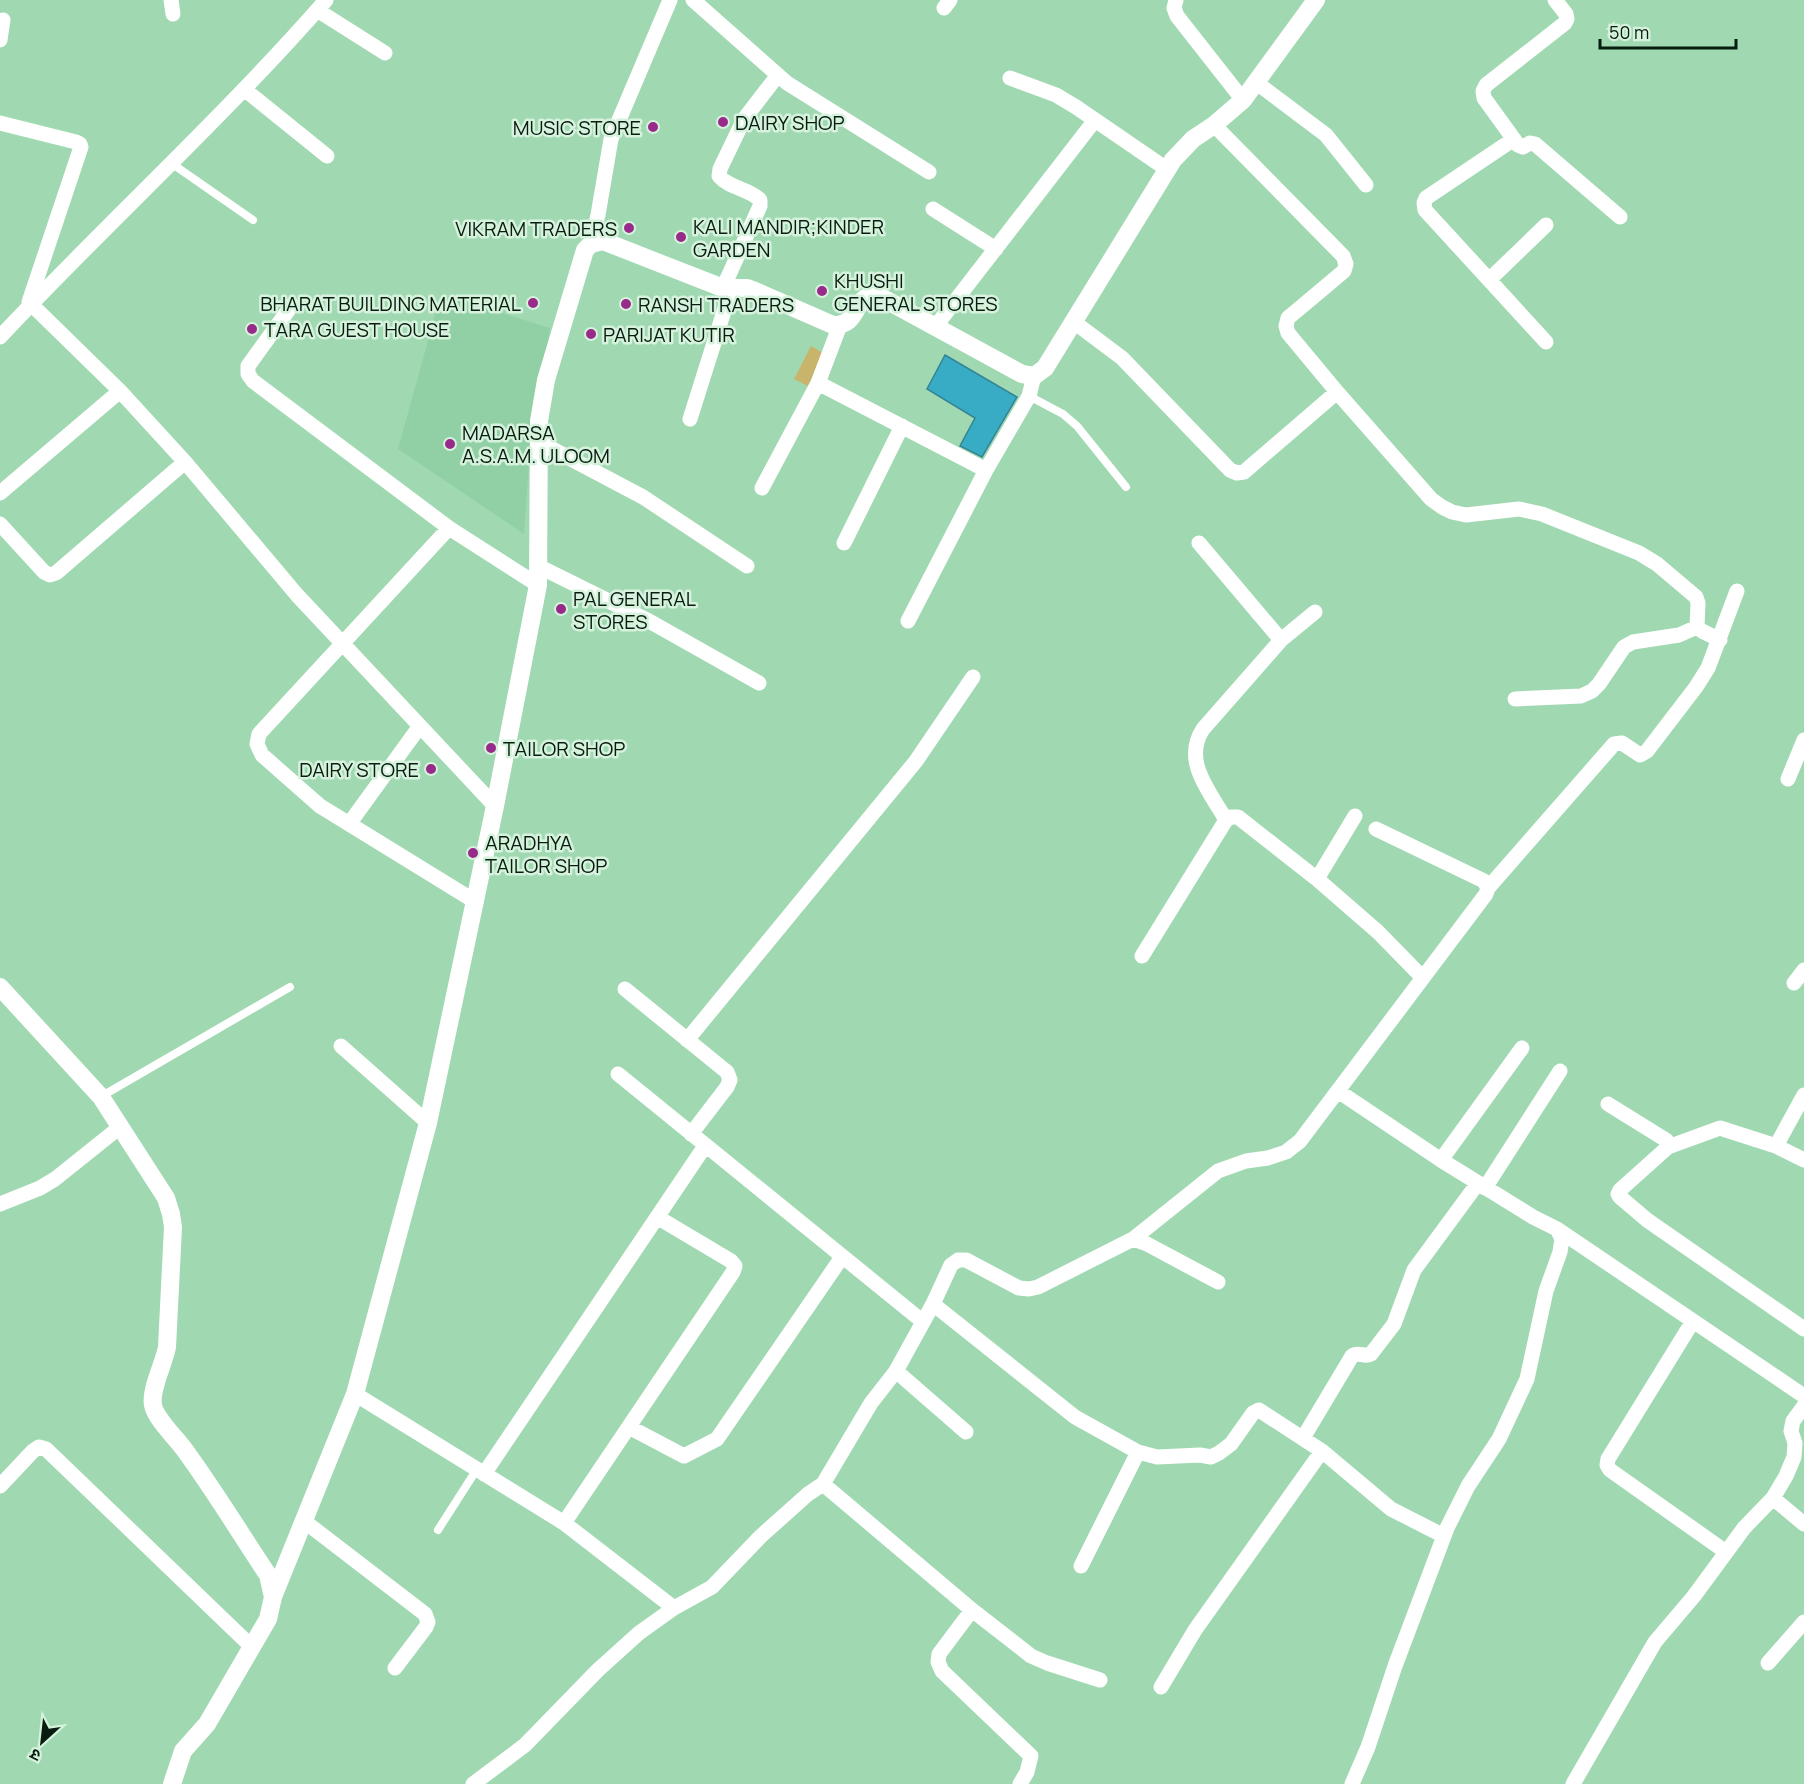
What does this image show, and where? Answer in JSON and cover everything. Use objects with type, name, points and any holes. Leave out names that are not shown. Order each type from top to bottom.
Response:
[{"type":"street","points":[[172,1784],[183,1751],[207,1724],[268,1619],[273,1597],[355,1394],[428,1123],[476,902],[538,585],[539,421],[546,380],[585,250],[591,244],[611,139],[670,0]]},
{"type":"street","points":[[693,0],[799,92],[929,172]]},
{"type":"street","points":[[1176,0],[1174,8],[1177,16],[1244,100]]},
{"type":"street","points":[[591,244],[603,242],[727,289],[747,288],[833,325],[848,322],[863,300],[877,295],[1022,374],[1034,376],[1045,369],[1173,160],[1192,139],[1214,125],[1244,100],[1316,0]]},
{"type":"street","points":[[1555,0],[1566,14],[1567,19],[1486,85],[1483,91],[1484,98],[1521,147],[1530,143],[1535,144],[1620,217]]},
{"type":"street","points":[[0,337],[244,89],[321,5],[386,53]]},
{"type":"street","points":[[0,40],[3,20]]},
{"type":"street","points":[[690,419],[727,289],[760,206],[760,200],[756,195],[724,183],[719,176],[720,169],[744,118],[778,75]]},
{"type":"street","points":[[1010,78],[1056,95],[1168,170]]},
{"type":"street","points":[[1257,83],[1326,135],[1366,185]]},
{"type":"street","points":[[244,89],[327,156]]},
{"type":"street","points":[[935,327],[1095,120]]},
{"type":"street","points":[[0,123],[76,142],[81,147],[29,306]]},
{"type":"street","points":[[1214,125],[1343,256],[1346,264],[1344,271],[1288,318],[1286,326],[1288,333],[1431,499],[1452,512],[1466,515],[1508,509],[1531,510],[1640,553],[1657,564],[1696,597],[1697,627]]},
{"type":"street","points":[[1514,139],[1426,198],[1425,210],[1546,342]]},
{"type":"street","points":[[933,209],[996,249]]},
{"type":"street","points":[[1489,280],[1546,225]]},
{"type":"street","points":[[292,305],[248,366],[248,374],[253,381],[449,528],[538,585]]},
{"type":"street","points":[[29,306],[120,391],[184,462],[297,595],[495,806]]},
{"type":"street","points":[[1074,322],[1122,358],[1230,470],[1237,473],[1244,472],[1337,392]]},
{"type":"street","points":[[762,488],[818,383],[840,325]]},
{"type":"street","points":[[908,621],[986,470],[1029,396],[1034,376]]},
{"type":"street","points":[[818,383],[986,470]]},
{"type":"street","points":[[0,493],[120,391]]},
{"type":"street","points":[[844,543],[902,426]]},
{"type":"street","points":[[539,442],[643,497],[747,566]]},
{"type":"street","points":[[0,524],[44,572],[50,575],[56,573],[184,462]]},
{"type":"street","points":[[449,528],[259,734],[257,744],[262,755],[320,806],[476,902]]},
{"type":"street","points":[[1199,543],[1281,640]]},
{"type":"street","points":[[538,566],[649,621],[759,683]]},
{"type":"street","points":[[473,1784],[525,1745],[598,1670],[639,1632],[674,1608],[712,1587],[761,1536],[808,1494],[823,1484],[871,1403],[896,1371],[933,1304],[951,1265],[958,1260],[966,1260],[1019,1288],[1029,1289],[1133,1239],[1218,1172],[1246,1161],[1268,1158],[1286,1152],[1300,1142],[1486,894],[1488,888],[1614,744],[1622,743],[1640,755],[1647,751],[1708,668],[1737,591]]},
{"type":"street","points":[[1226,820],[1198,772],[1195,763],[1197,738],[1281,640],[1315,612]]},
{"type":"street","points":[[1697,627],[1720,639]]},
{"type":"street","points":[[1515,699],[1581,696],[1592,691],[1599,684],[1624,647],[1642,639],[1679,634],[1697,627]]},
{"type":"street","points":[[687,1040],[915,761],[972,677]]},
{"type":"street","points":[[349,824],[420,726]]},
{"type":"street","points":[[1788,779],[1804,740]]},
{"type":"street","points":[[1142,956],[1226,820],[1232,816],[1238,817],[1317,879],[1378,932],[1423,978]]},
{"type":"street","points":[[1317,879],[1355,816]]},
{"type":"street","points":[[1376,829],[1484,881],[1488,888]]},
{"type":"street","points":[[1794,983],[1804,970]]},
{"type":"street","points":[[0,987],[101,1096],[165,1198],[171,1214],[172,1227],[166,1347],[152,1402],[154,1411],[185,1450],[268,1575],[273,1597]]},
{"type":"street","points":[[625,989],[727,1072],[729,1080],[727,1087],[691,1134]]},
{"type":"street","points":[[341,1046],[428,1123]]},
{"type":"street","points":[[1441,1160],[1522,1048]]},
{"type":"street","points":[[1303,1438],[1352,1356],[1371,1354],[1394,1324],[1414,1270],[1482,1185],[1560,1071]]},
{"type":"street","points":[[618,1074],[922,1321]]},
{"type":"street","points":[[1338,1091],[1441,1160],[1533,1217],[1557,1229],[1804,1396]]},
{"type":"street","points":[[1776,1146],[1804,1095]]},
{"type":"street","points":[[1608,1104],[1666,1140],[1668,1147]]},
{"type":"street","points":[[0,1204],[40,1188],[55,1179],[120,1127]]},
{"type":"street","points":[[1804,1160],[1776,1146],[1720,1128],[1668,1147],[1618,1194],[1647,1220],[1804,1329]]},
{"type":"street","points":[[481,1471],[705,1146]]},
{"type":"street","points":[[564,1523],[727,1282],[735,1266],[731,1261],[657,1217]]},
{"type":"street","points":[[1352,1784],[1368,1747],[1395,1666],[1444,1536],[1468,1486],[1499,1439],[1527,1379],[1546,1291],[1560,1252],[1562,1239],[1557,1229]]},
{"type":"street","points":[[1133,1239],[1147,1244],[1218,1282]]},
{"type":"street","points":[[629,1427],[684,1456],[717,1439],[842,1257]]},
{"type":"street","points":[[933,1304],[1074,1417],[1138,1452],[1157,1457],[1200,1455],[1211,1457],[1219,1454],[1231,1444],[1253,1413],[1259,1410],[1322,1451],[1391,1509],[1444,1536]]},
{"type":"street","points":[[1693,1321],[1608,1459],[1607,1465],[1610,1470],[1726,1552]]},
{"type":"street","points":[[896,1371],[966,1432]]},
{"type":"street","points":[[355,1394],[564,1523],[674,1608]]},
{"type":"street","points":[[1573,1784],[1655,1642],[1694,1596],[1744,1528],[1773,1498],[1794,1457],[1795,1443],[1791,1431],[1793,1420],[1804,1406]]},
{"type":"street","points":[[0,1486],[33,1451],[39,1447],[46,1449],[252,1647]]},
{"type":"street","points":[[1161,1687],[1195,1630],[1322,1451]]},
{"type":"street","points":[[1080,1566],[1138,1452]]},
{"type":"street","points":[[823,1484],[972,1610],[1031,1656],[1100,1680]]},
{"type":"street","points":[[1773,1498],[1804,1524]]},
{"type":"street","points":[[304,1521],[425,1614],[428,1622],[426,1627],[395,1668]]},
{"type":"street","points":[[972,1610],[939,1654],[938,1662],[942,1671],[1031,1756],[1027,1772],[1020,1784]]},
{"type":"street","points":[[1768,1663],[1804,1622]]},
{"type":"lane","points":[[170,162],[253,220]]},
{"type":"lane","points":[[1029,396],[1063,414],[1077,426],[1126,487]]},
{"type":"lane","points":[[101,1096],[290,987]]},
{"type":"lane","points":[[438,1530],[481,1471]]},
{"type":"shaded area","name":"MADARSA A.S.A.M. ULOOM","points":[[441,294],[550,328],[529,462],[524,534],[398,449]]},
{"type":"shaded area","points":[[811,346],[823,353],[808,386],[794,379]]},
{"type":"building","points":[[945,355],[1017,397],[982,457],[960,446],[975,418],[927,389]]},
{"type":"place","name":"DAIRY SHOP","points":[[723,122]]},
{"type":"place","name":"MUSIC STORE","points":[[653,127]]},
{"type":"place","name":"VIKRAM TRADERS","points":[[629,228]]},
{"type":"place","name":"KALI MANDIR;KINDER GARDEN","points":[[681,237]]},
{"type":"place","name":"KHUSHI GENERAL STORES","points":[[822,291]]},
{"type":"place","name":"BHARAT BUILDING MATERIAL","points":[[533,303]]},
{"type":"place","name":"RANSH TRADERS","points":[[626,304]]},
{"type":"place","name":"TARA GUEST HOUSE","points":[[252,329]]},
{"type":"place","name":"PARIJAT KUTIR","points":[[591,334]]},
{"type":"place","name":"MADARSA A.S.A.M. ULOOM","points":[[450,444]]},
{"type":"place","name":"PAL GENERAL STORES","points":[[561,609]]},
{"type":"place","name":"TAILOR SHOP","points":[[491,748]]},
{"type":"place","name":"DAIRY STORE","points":[[431,769]]},
{"type":"place","name":"ARADHYA TAILOR SHOP","points":[[473,853]]}]
